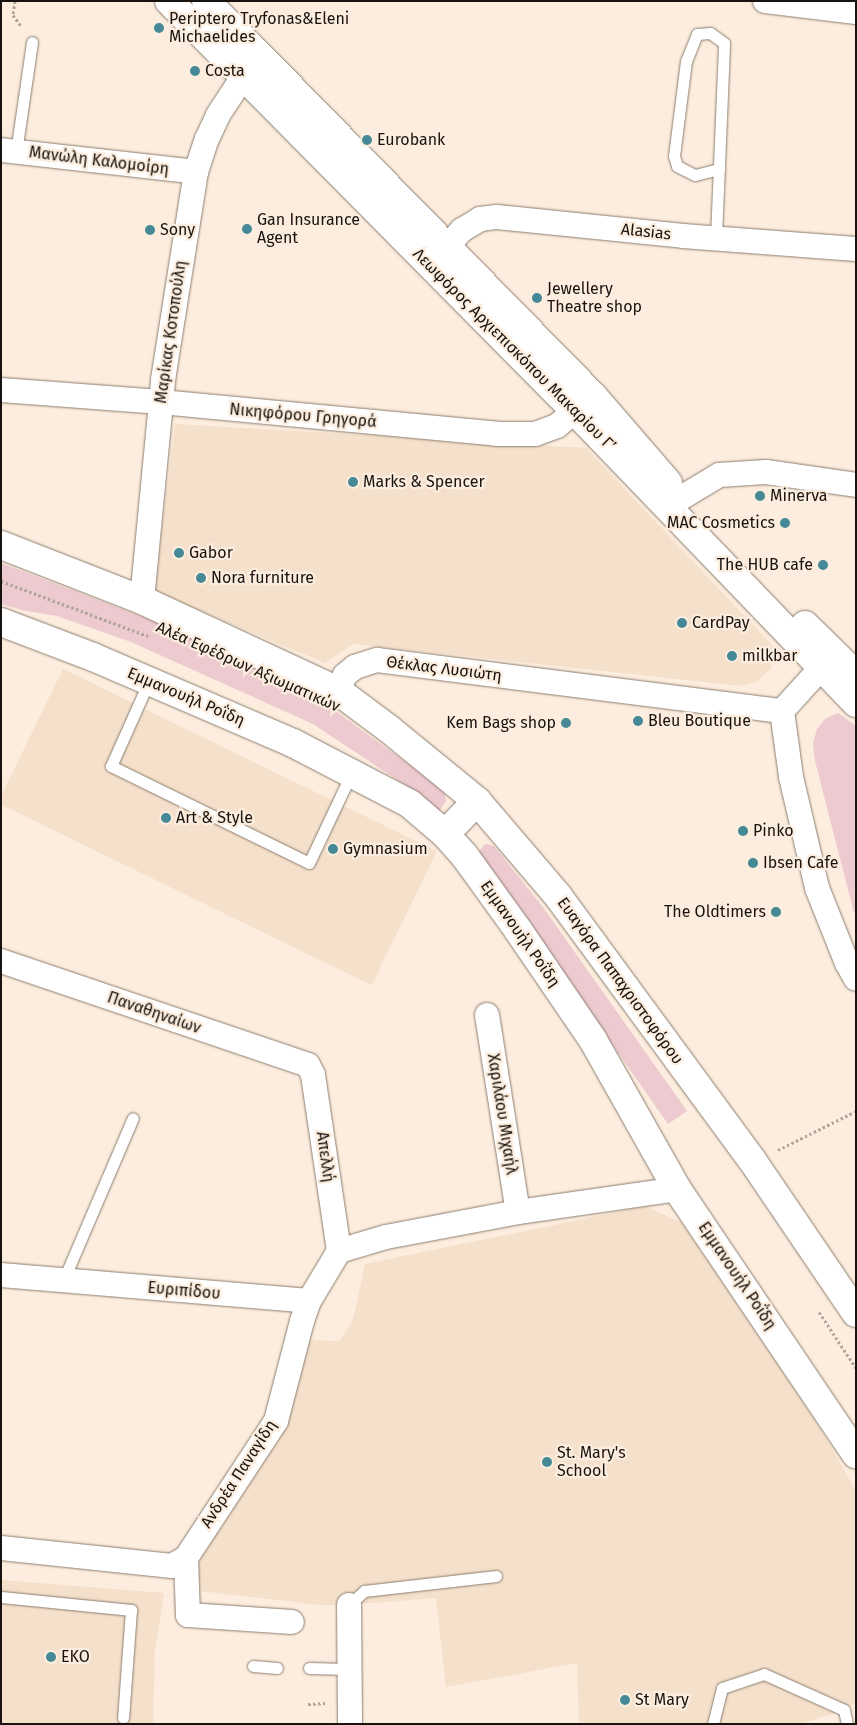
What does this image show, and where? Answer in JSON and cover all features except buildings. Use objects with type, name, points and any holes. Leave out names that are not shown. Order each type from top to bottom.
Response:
[{"type":"street","name":"Λεωφόρος Αρχιεπισκόπου Μακαρίου Γ’","points":[[169,1],[243,77],[681,498],[856,675]]},
{"type":"street","name":"Λεωφόρος Αρχιεπισκόπου Μακαρίου Γ’","points":[[206,1],[447,247],[584,404],[821,668],[856,703]]},
{"type":"street","points":[[765,1],[856,12]]},
{"type":"street","name":"Μαρίκας Κοτοπούλη","points":[[142,600],[161,402],[174,303],[196,172],[207,138],[218,115],[243,77]]},
{"type":"street","name":"Μανώλη Καλομοίρη","points":[[9,151],[196,172]]},
{"type":"street","name":"Alasias","points":[[447,247],[462,230],[480,219],[497,217],[856,250]]},
{"type":"street","name":"Νικηφόρου Γρηγορά","points":[[1,390],[161,402],[497,434],[535,434],[557,426],[584,404]]},
{"type":"street","points":[[681,498],[719,475],[728,474],[766,472],[856,485]]},
{"type":"street","points":[[1,545],[142,600],[338,691]]},
{"type":"street","name":"Εμμανουήλ Ροΐδη","points":[[1,622],[150,681],[293,743],[410,804],[445,834],[464,855],[513,923],[593,1040],[678,1189],[856,1454]]},
{"type":"street","name":"Θέκλας Λυσιώτη","points":[[338,691],[345,675],[355,667],[378,660],[782,711]]},
{"type":"street","points":[[821,668],[782,711],[791,777],[817,888],[847,963],[856,979]]},
{"type":"street","name":"Ευαγόρα Παπαχριστοφόρου","points":[[338,691],[389,729],[477,802],[558,896],[752,1160],[856,1313]]},
{"type":"street","points":[[445,834],[477,802]]},
{"type":"street","name":"Παναθηναίων","points":[[1,961],[308,1065]]},
{"type":"street","name":"Χαριλάου Μιχαήλ","points":[[487,1015],[518,1212]]},
{"type":"street","name":"Απελλή","points":[[308,1065],[313,1076],[339,1251]]},
{"type":"street","points":[[310,1301],[339,1251],[386,1237],[518,1212],[678,1189]]},
{"type":"street","name":"Ευριπίδου","points":[[1,1275],[310,1301]]},
{"type":"street","name":"Ανδρέα Παναγίδη","points":[[186,1558],[276,1421],[302,1321],[310,1301]]},
{"type":"street","points":[[1,1548],[172,1566],[186,1558],[188,1615],[292,1622]]},
{"type":"street","points":[[349,1605],[350,1724]]},
{"type":"lane","points":[[716,237],[719,169],[724,43],[710,33],[697,34],[686,61],[674,156],[676,166],[695,175],[719,169]]},
{"type":"lane","points":[[9,151],[32,42]]},
{"type":"lane","points":[[150,681],[111,766],[309,863],[351,774]]},
{"type":"lane","points":[[63,1281],[133,1118]]},
{"type":"lane","points":[[349,1605],[364,1591],[496,1576]]},
{"type":"lane","points":[[1,1596],[131,1610],[123,1718]]},
{"type":"lane","points":[[253,1666],[277,1668]]},
{"type":"lane","points":[[310,1668],[349,1669]]},
{"type":"lane","points":[[713,1724],[722,1688],[764,1674],[844,1710],[847,1724]]},
{"type":"path","points":[[13,15],[15,1]]},
{"type":"path","name":"Αλέα Εφέδρων Αξιωματικών","points":[[1,581],[155,638]]},
{"type":"path","points":[[752,1160],[787,1147],[856,1111]]},
{"type":"shaded area","points":[[175,424],[586,448],[772,645],[771,668],[757,682],[742,686],[353,644],[325,663],[154,592]]},
{"type":"shaded area","points":[[1,563],[232,651],[316,697],[444,790],[446,801],[439,811],[420,795],[313,724],[131,642],[57,616],[26,611],[1,604]]},
{"type":"shaded area","points":[[63,669],[437,851],[372,985],[1,805],[1,796]]},
{"type":"shaded area","points":[[838,713],[856,726],[856,912],[854,913],[815,761],[813,743],[817,729],[825,719]]},
{"type":"shaded area","points":[[485,844],[494,846],[545,910],[687,1111],[668,1124],[478,853]]},
{"type":"shaded area","name":"St. Mary's School","points":[[645,1206],[682,1223],[820,1428],[856,1491],[856,1702],[844,1710],[800,1724],[579,1724],[577,1663],[446,1687],[436,1598],[349,1605],[320,1605],[191,1590],[199,1555],[307,1340],[339,1341],[353,1320],[365,1264]]},
{"type":"shaded area","points":[[1,1580],[164,1593],[155,1650],[153,1724],[1,1724]]},
{"type":"place","name":"Periptero Tryfonas&Eleni Michaelides","points":[[159,28]]},
{"type":"place","name":"Costa","points":[[195,71]]},
{"type":"place","name":"Eurobank","points":[[367,140]]},
{"type":"place","name":"Gan Insurance Agent","points":[[247,229]]},
{"type":"place","name":"Sony","points":[[150,230]]},
{"type":"place","name":"Jewellery Theatre shop","points":[[537,298]]},
{"type":"place","name":"Marks & Spencer","points":[[353,482]]},
{"type":"place","name":"Minerva","points":[[760,496]]},
{"type":"place","name":"MAC Cosmetics","points":[[785,523]]},
{"type":"place","name":"Gabor","points":[[179,553]]},
{"type":"place","name":"The HUB cafe","points":[[823,565]]},
{"type":"place","name":"Nora furniture","points":[[201,578]]},
{"type":"place","name":"CardPay","points":[[682,623]]},
{"type":"place","name":"milkbar","points":[[732,656]]},
{"type":"place","name":"Bleu Boutique","points":[[638,721]]},
{"type":"place","name":"Kem Bags shop","points":[[566,723]]},
{"type":"place","name":"Art & Style","points":[[166,818]]},
{"type":"place","name":"Pinko","points":[[743,831]]},
{"type":"place","name":"Gymnasium","points":[[333,849]]},
{"type":"place","name":"Ibsen Cafe","points":[[753,863]]},
{"type":"place","name":"The Oldtimers","points":[[776,912]]},
{"type":"place","name":"St. Mary's School","points":[[547,1462]]},
{"type":"place","name":"EKO","points":[[51,1657]]},
{"type":"place","name":"St Mary","points":[[625,1700]]}]
